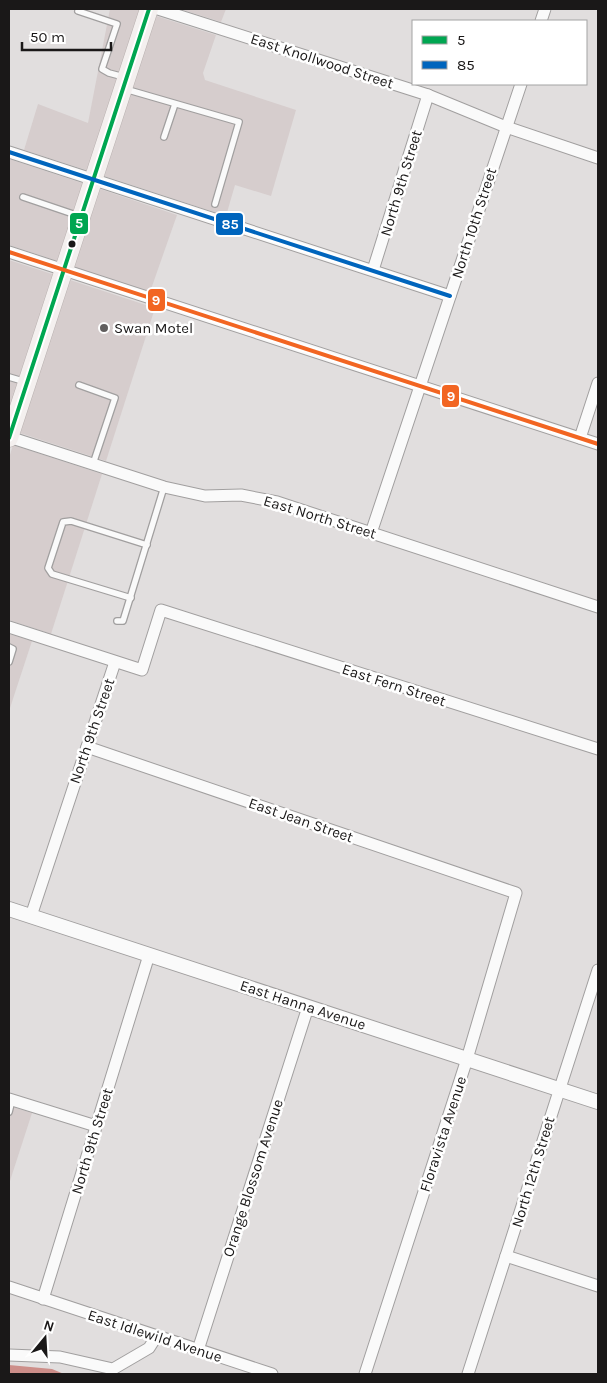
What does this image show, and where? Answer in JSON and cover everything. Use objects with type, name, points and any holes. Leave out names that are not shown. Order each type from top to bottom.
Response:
[{"type":"main road","points":[[9,437],[149,9]]},
{"type":"street","name":"East Knollwood Street","points":[[158,9],[428,95],[506,127],[598,158]]},
{"type":"street","name":"North 10th Street","points":[[371,533],[520,85]]},
{"type":"street","name":"North 9th Street","points":[[373,270],[428,95]]},
{"type":"street","points":[[9,152],[450,296]]},
{"type":"street","points":[[9,252],[598,444]]},
{"type":"street","points":[[580,438],[598,384]]},
{"type":"street","name":"East North Street","points":[[9,437],[164,486],[205,496],[241,495],[276,502],[598,607]]},
{"type":"street","name":"North 9th Street","points":[[31,916],[115,662],[142,670],[161,610],[190,620]]},
{"type":"street","name":"East Fern Street","points":[[190,620],[598,749]]},
{"type":"street","points":[[9,627],[115,662]]},
{"type":"street","name":"East Jean Street","points":[[87,747],[516,893]]},
{"type":"street","name":"Floravista Avenue","points":[[365,1374],[467,1059],[516,893]]},
{"type":"street","name":"East Hanna Avenue","points":[[9,909],[598,1102]]},
{"type":"street","name":"North 9th Street","points":[[43,1299],[149,955]]},
{"type":"street","name":"North 12th Street","points":[[468,1374],[598,970]]},
{"type":"street","name":"Orange Blossom Avenue","points":[[198,1350],[308,1007]]},
{"type":"street","points":[[10,1099],[96,1126]]},
{"type":"street","points":[[506,1256],[598,1286]]},
{"type":"street","name":"East Idlewild Avenue","points":[[9,1287],[272,1374]]},
{"type":"street","points":[[9,1355],[60,1357],[113,1372],[149,1348],[156,1337]]},
{"type":"lane","points":[[79,9],[78,11],[117,24],[102,68],[109,73],[125,83],[175,104],[239,122],[215,204]]},
{"type":"lane","points":[[164,137],[175,104]]},
{"type":"lane","points":[[23,197],[81,217]]},
{"type":"lane","points":[[9,376],[27,382]]},
{"type":"lane","points":[[79,386],[115,398],[94,464]]},
{"type":"lane","points":[[118,621],[124,621],[164,486]]},
{"type":"lane","points":[[130,598],[52,574],[48,568],[63,522],[71,520],[146,544]]},
{"type":"lane","points":[[9,647],[13,649],[9,662]]},
{"type":"lane","points":[[9,1112],[10,1099]]},
{"type":"shaded area","points":[[110,9],[142,10],[89,171],[24,150],[38,104],[88,123]]},
{"type":"shaded area","points":[[180,9],[226,9],[221,22]]},
{"type":"shaded area","points":[[153,15],[216,35],[203,73],[205,80],[296,110],[271,196],[235,185],[226,216],[101,175]]},
{"type":"shaded area","points":[[9,159],[85,184],[60,262],[9,245]]},
{"type":"shaded area","points":[[97,188],[177,215],[150,292],[71,266]]},
{"type":"shaded area","points":[[9,260],[55,275],[9,418]]},
{"type":"shaded area","points":[[67,279],[155,308],[106,461],[17,432]]},
{"type":"shaded area","points":[[13,445],[102,474],[51,634],[9,620],[9,458]]},
{"type":"shaded area","points":[[9,634],[32,641],[9,711]]},
{"type":"shaded area","points":[[9,1106],[32,1113],[9,1184]]},
{"type":"shaded area","points":[[9,1365],[52,1369],[64,1374],[9,1374]]},
{"type":"transit line","name":"5","points":[[9,438],[149,9]]},
{"type":"transit line","name":"85","points":[[9,152],[450,296]]},
{"type":"transit line","name":"9","points":[[9,252],[598,444]]},
{"type":"place","name":"Swan Motel","points":[[104,328]]}]
